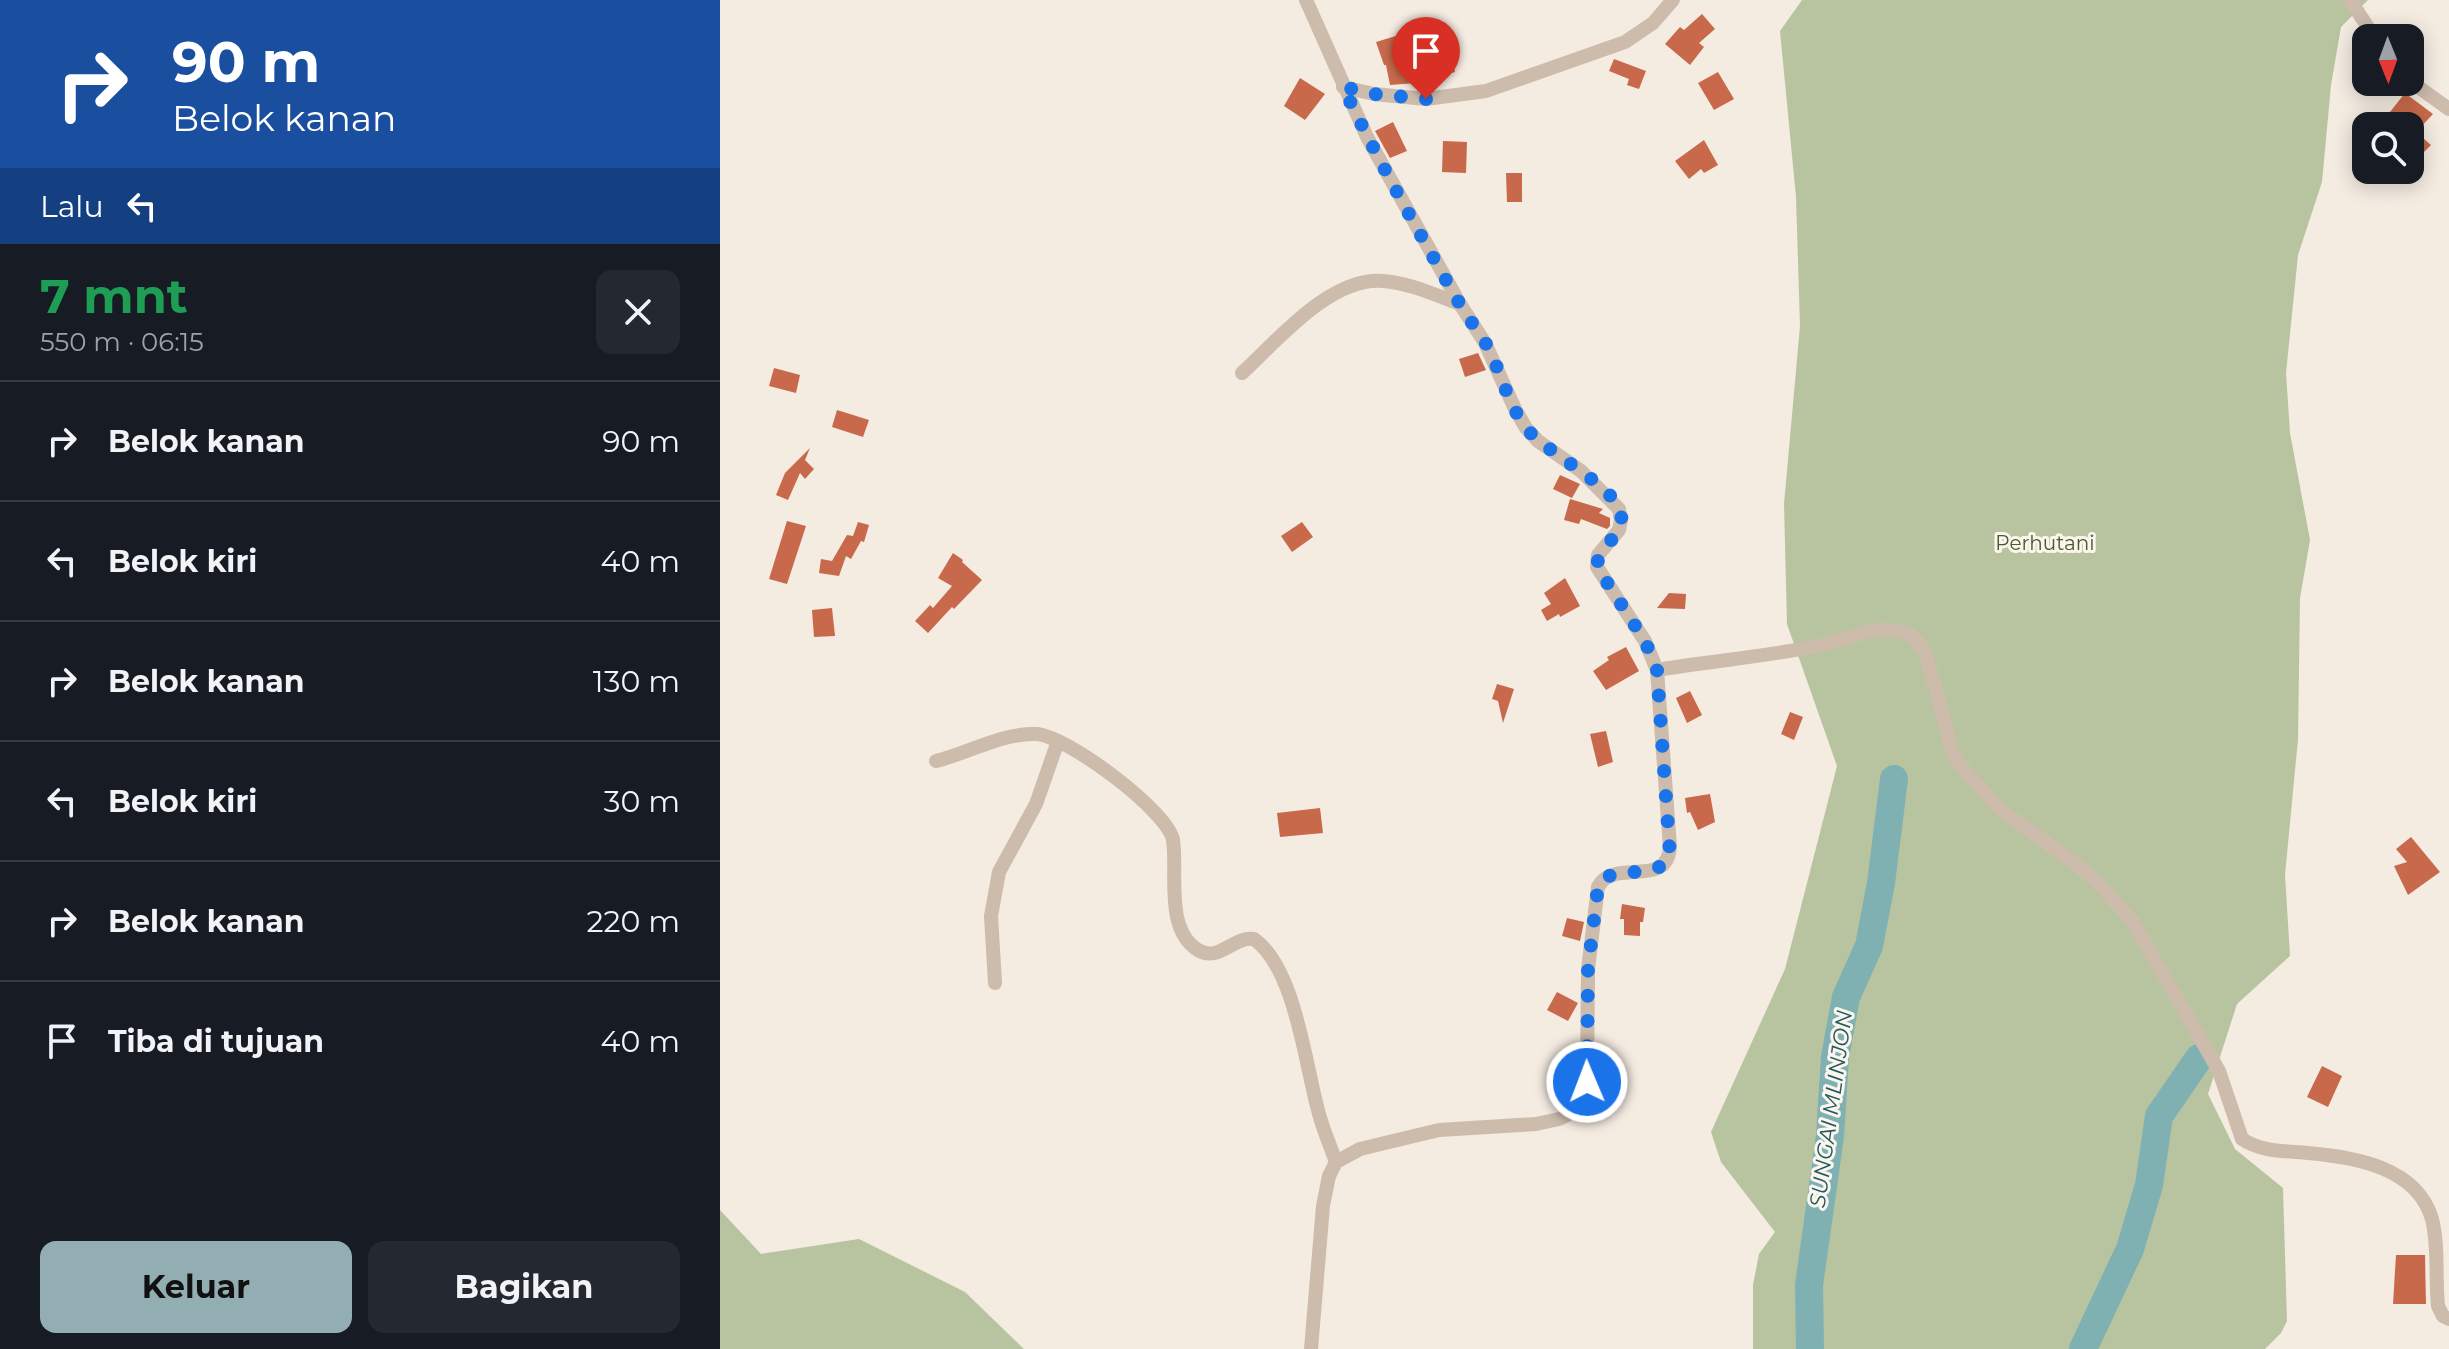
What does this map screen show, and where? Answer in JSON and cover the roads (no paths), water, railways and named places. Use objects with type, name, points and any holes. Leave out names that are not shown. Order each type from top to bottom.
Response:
[{"type":"street","points":[[1306,0],[1367,137],[1485,343],[1526,428],[1538,441],[1581,471],[1619,509],[1619,530],[1598,555],[1597,567],[1645,641],[1657,670],[1670,855],[1656,870],[1609,876],[1598,887],[1588,969],[1587,1082],[1583,1101],[1569,1114],[1536,1124],[1439,1130],[1360,1149],[1336,1162],[1329,1176],[1323,1206],[1311,1349]]},
{"type":"street","points":[[1343,87],[1374,94],[1426,99],[1486,91],[1625,42],[1653,23],[1673,0]]},
{"type":"street","points":[[2350,0],[2366,24]]},
{"type":"street","points":[[2424,91],[2449,109]]},
{"type":"street","points":[[1242,373],[1316,306],[1360,283],[1387,281],[1412,286],[1460,304]]},
{"type":"street","points":[[1657,670],[1823,645],[1870,632],[1887,630],[1912,636],[1923,647],[1927,657],[1951,748],[1959,764],[2001,810],[2080,867],[2133,922],[2219,1071],[2242,1139],[2269,1150],[2324,1155],[2384,1168],[2414,1188],[2431,1217],[2438,1306],[2443,1316],[2449,1319]]},
{"type":"street","points":[[936,761],[1020,735],[1042,735],[1058,741],[1125,785],[1170,829],[1174,847],[1175,907],[1190,942],[1199,951],[1212,954],[1219,953],[1239,939],[1251,938],[1262,944],[1271,957],[1295,1009],[1319,1113],[1336,1162]]},
{"type":"street","points":[[995,983],[991,916],[999,872],[1036,804],[1058,741]]},
{"type":"waterway","name":"SUNGAI MLINJON","points":[[1810,1349],[1809,1285],[1830,1136],[1835,1057],[1846,997],[1869,946],[1881,883],[1894,779]]},
{"type":"waterway","name":"SUNGAI MLINJON","points":[[2083,1349],[2130,1249],[2149,1185],[2159,1116],[2199,1058]]},
{"type":"park label","name":"Perhutani","points":[[2045,543]]}]
